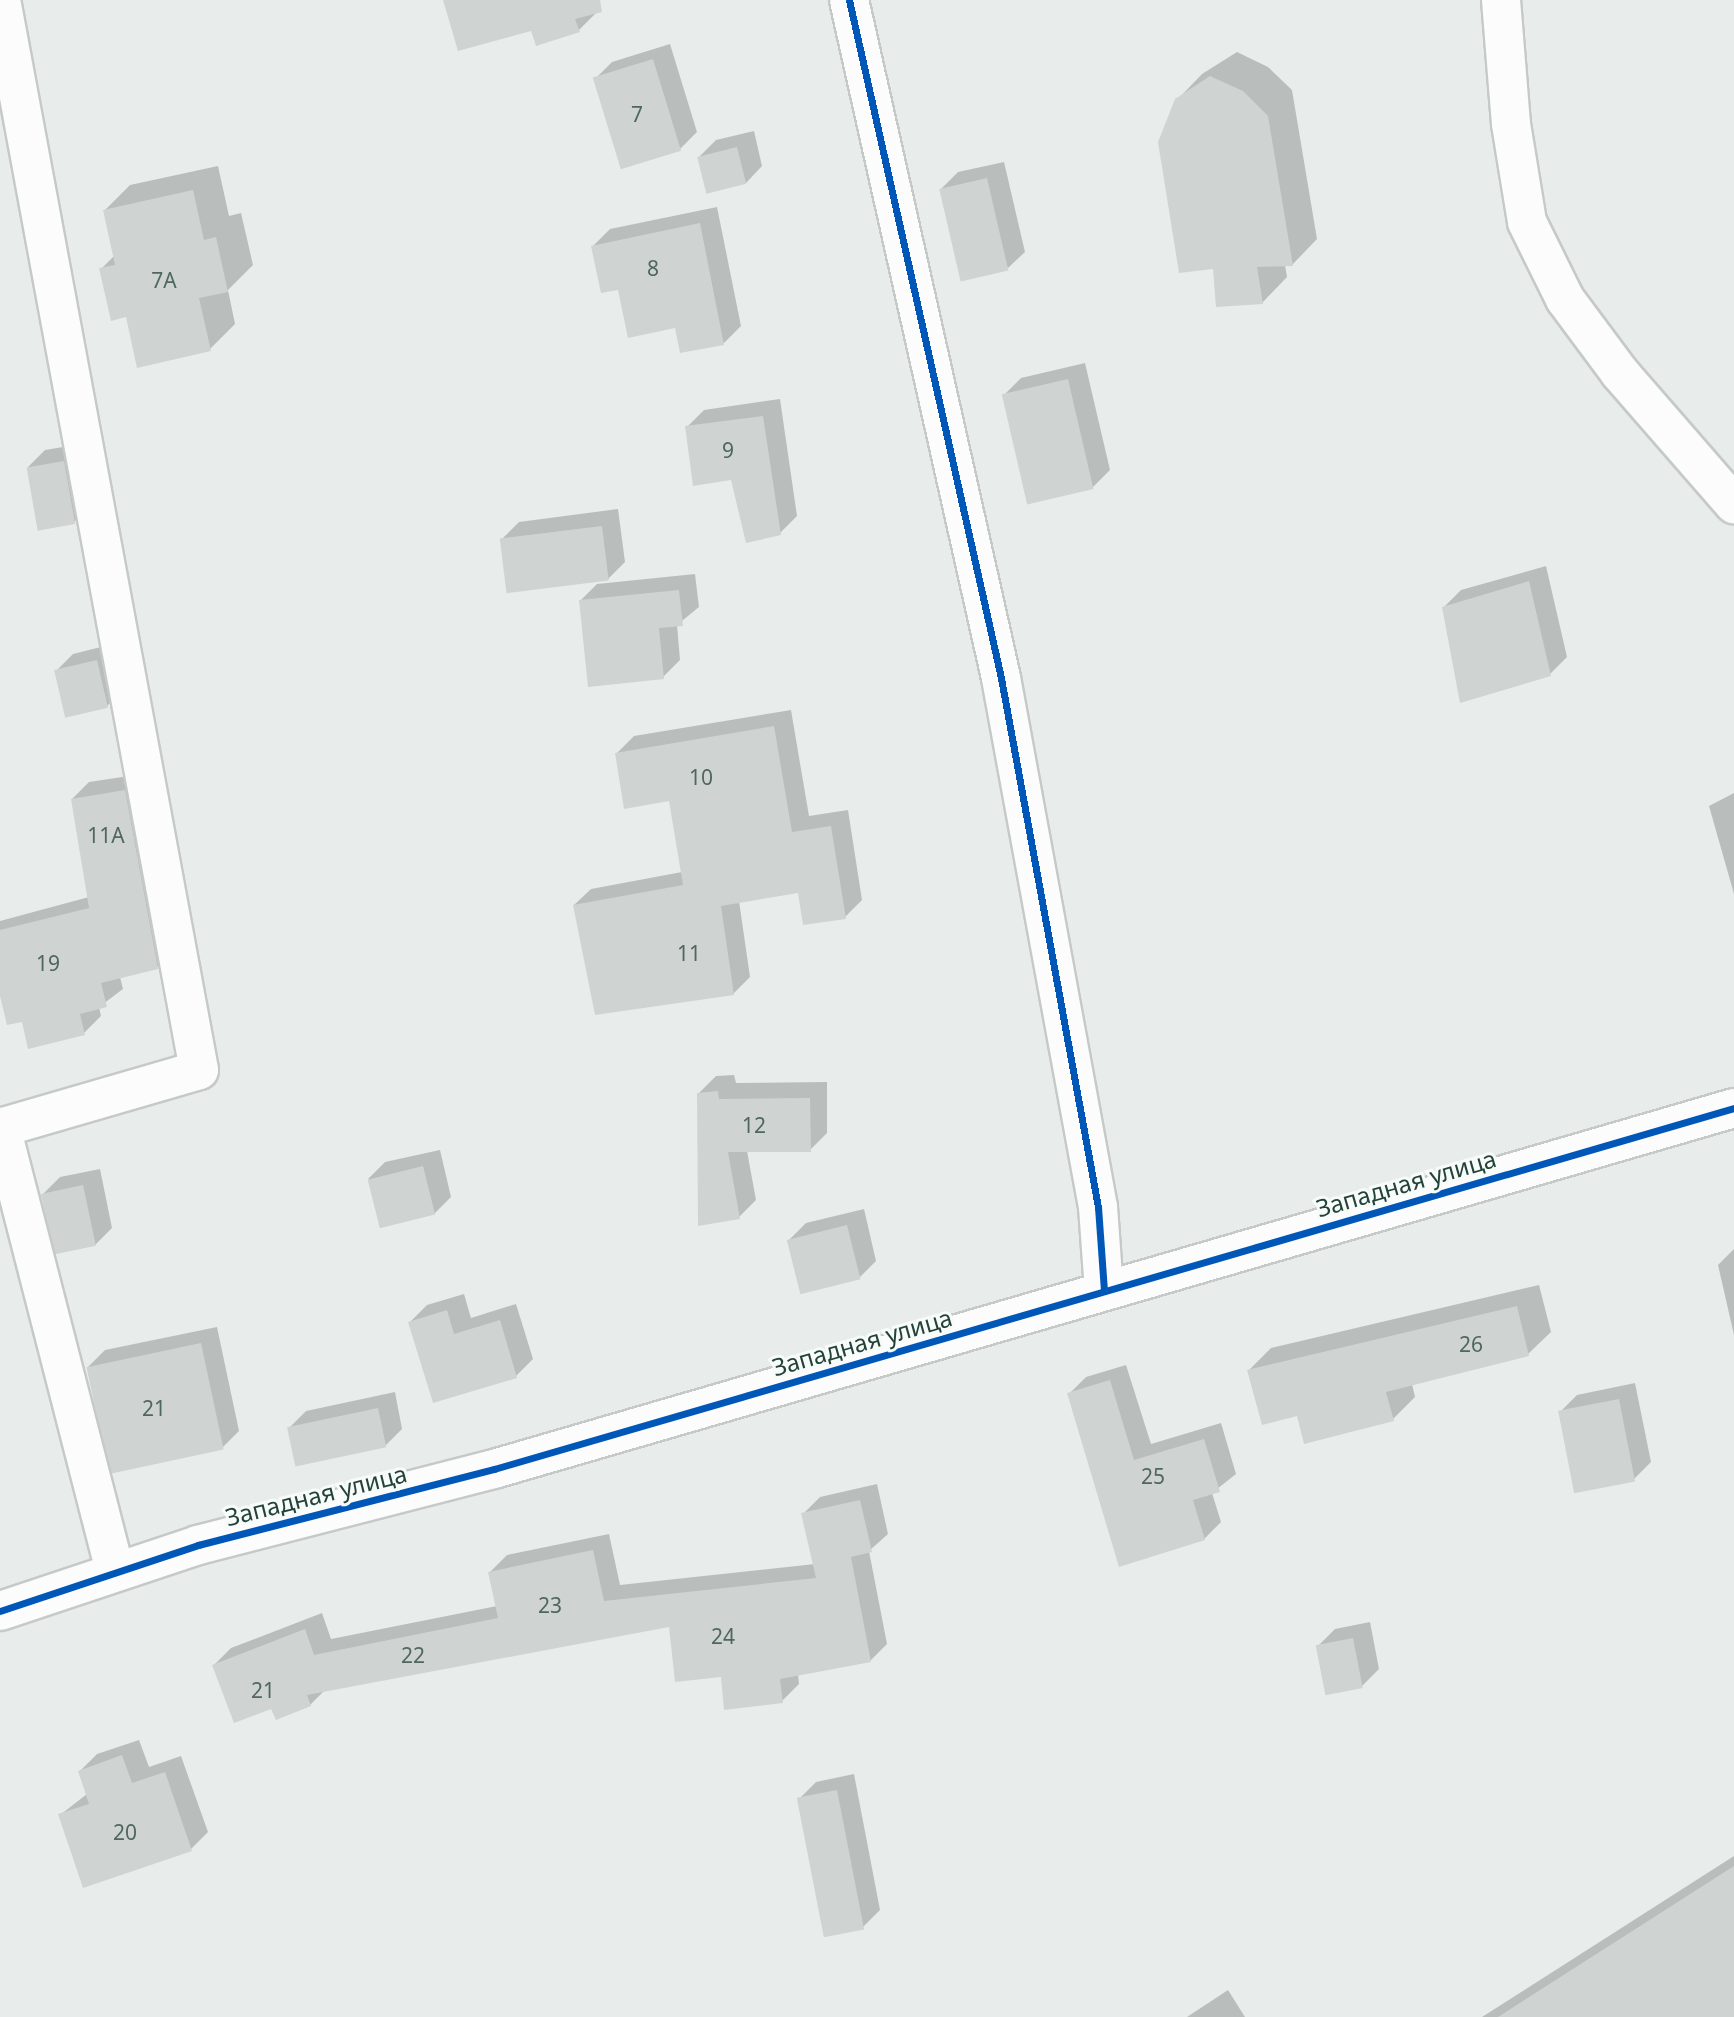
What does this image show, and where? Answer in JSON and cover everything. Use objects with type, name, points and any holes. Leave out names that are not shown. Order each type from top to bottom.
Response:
[{"type":"street","points":[[1,0],[199,1070],[1,1128],[115,1572]]},
{"type":"street","points":[[849,0],[1001,678],[1098,1208],[1104,1292]]},
{"type":"street","points":[[1501,0],[1511,124],[1527,222],[1565,299],[1620,373],[1734,505]]},
{"type":"street","name":"Западная улица","points":[[0,1611],[198,1545],[494,1469],[1734,1108]]},
{"type":"building","points":[[443,0],[600,0],[602,12],[575,19],[580,32],[536,46],[531,31],[458,51]]},
{"type":"building","points":[[653,59],[681,151],[621,169],[593,77]]},
{"type":"building","points":[[1210,76],[1243,91],[1268,116],[1293,266],[1257,267],[1263,304],[1216,307],[1213,269],[1179,273],[1158,142],[1175,99]]},
{"type":"building","points":[[737,147],[746,184],[706,194],[697,157]]},
{"type":"building","points":[[987,178],[1008,271],[961,282],[939,189]]},
{"type":"building","points":[[193,190],[204,240],[216,237],[228,292],[199,298],[211,351],[137,368],[126,317],[111,321],[99,268],[115,265],[103,210]]},
{"type":"building","points":[[700,223],[724,345],[680,353],[675,328],[628,338],[618,290],[601,293],[591,246]]},
{"type":"building","points":[[1068,379],[1093,489],[1027,504],[1002,394]]},
{"type":"building","points":[[763,416],[781,535],[746,543],[731,480],[693,486],[685,426]]},
{"type":"building","points":[[64,461],[75,524],[38,531],[27,468]]},
{"type":"building","points":[[602,526],[609,581],[506,593],[500,539]]},
{"type":"building","points":[[1529,581],[1551,676],[1460,703],[1442,607]]},
{"type":"building","points":[[679,590],[683,626],[659,628],[664,679],[588,687],[579,600]]},
{"type":"building","points":[[97,660],[108,708],[65,718],[54,670]]},
{"type":"building","points":[[774,726],[792,832],[831,826],[846,919],[803,925],[798,893],[721,906],[734,995],[595,1015],[573,905],[683,885],[669,801],[624,809],[615,753]]},
{"type":"building","points":[[125,790],[158,969],[101,983],[107,1007],[80,1014],[85,1035],[28,1049],[22,1022],[7,1025],[0,996],[0,930],[89,908],[71,799]]},
{"type":"building","points":[[718,1091],[719,1099],[810,1098],[811,1152],[728,1152],[740,1219],[698,1226],[697,1093]]},
{"type":"building","points":[[423,1166],[435,1215],[380,1228],[368,1180]]},
{"type":"building","points":[[83,1185],[96,1246],[54,1255],[41,1194]]},
{"type":"building","points":[[847,1225],[861,1279],[800,1294],[787,1240]]},
{"type":"building","points":[[1517,1306],[1529,1356],[1386,1392],[1394,1421],[1304,1444],[1297,1416],[1262,1425],[1247,1370]]},
{"type":"building","points":[[447,1310],[454,1334],[500,1320],[517,1378],[433,1403],[408,1322]]},
{"type":"building","points":[[201,1343],[224,1450],[109,1474],[87,1367]]},
{"type":"building","points":[[1110,1380],[1134,1460],[1204,1439],[1220,1492],[1193,1500],[1205,1540],[1119,1567],[1067,1393]]},
{"type":"building","points":[[1619,1399],[1635,1481],[1574,1493],[1558,1411]]},
{"type":"building","points":[[378,1408],[386,1447],[295,1466],[287,1427]]},
{"type":"building","points":[[860,1500],[872,1552],[851,1557],[871,1662],[780,1679],[783,1703],[724,1710],[721,1677],[675,1682],[669,1627],[307,1695],[311,1706],[276,1720],[271,1709],[234,1723],[212,1665],[305,1629],[314,1655],[498,1618],[488,1572],[593,1550],[604,1601],[816,1578],[801,1513]]},
{"type":"building","points":[[1353,1638],[1363,1688],[1325,1695],[1316,1645]]},
{"type":"building","points":[[122,1755],[132,1783],[165,1772],[192,1851],[83,1888],[58,1814],[89,1804],[78,1771]]},
{"type":"building","points":[[837,1790],[864,1929],[824,1937],[797,1798]]},
{"type":"building","points":[[1734,1866],[1734,2017],[1498,2017]]},
{"type":"cycle path","points":[[849,0],[1001,678],[1098,1207],[1104,1291]]},
{"type":"cycle path","points":[[0,1611],[198,1545],[494,1469],[1734,1108]]}]
